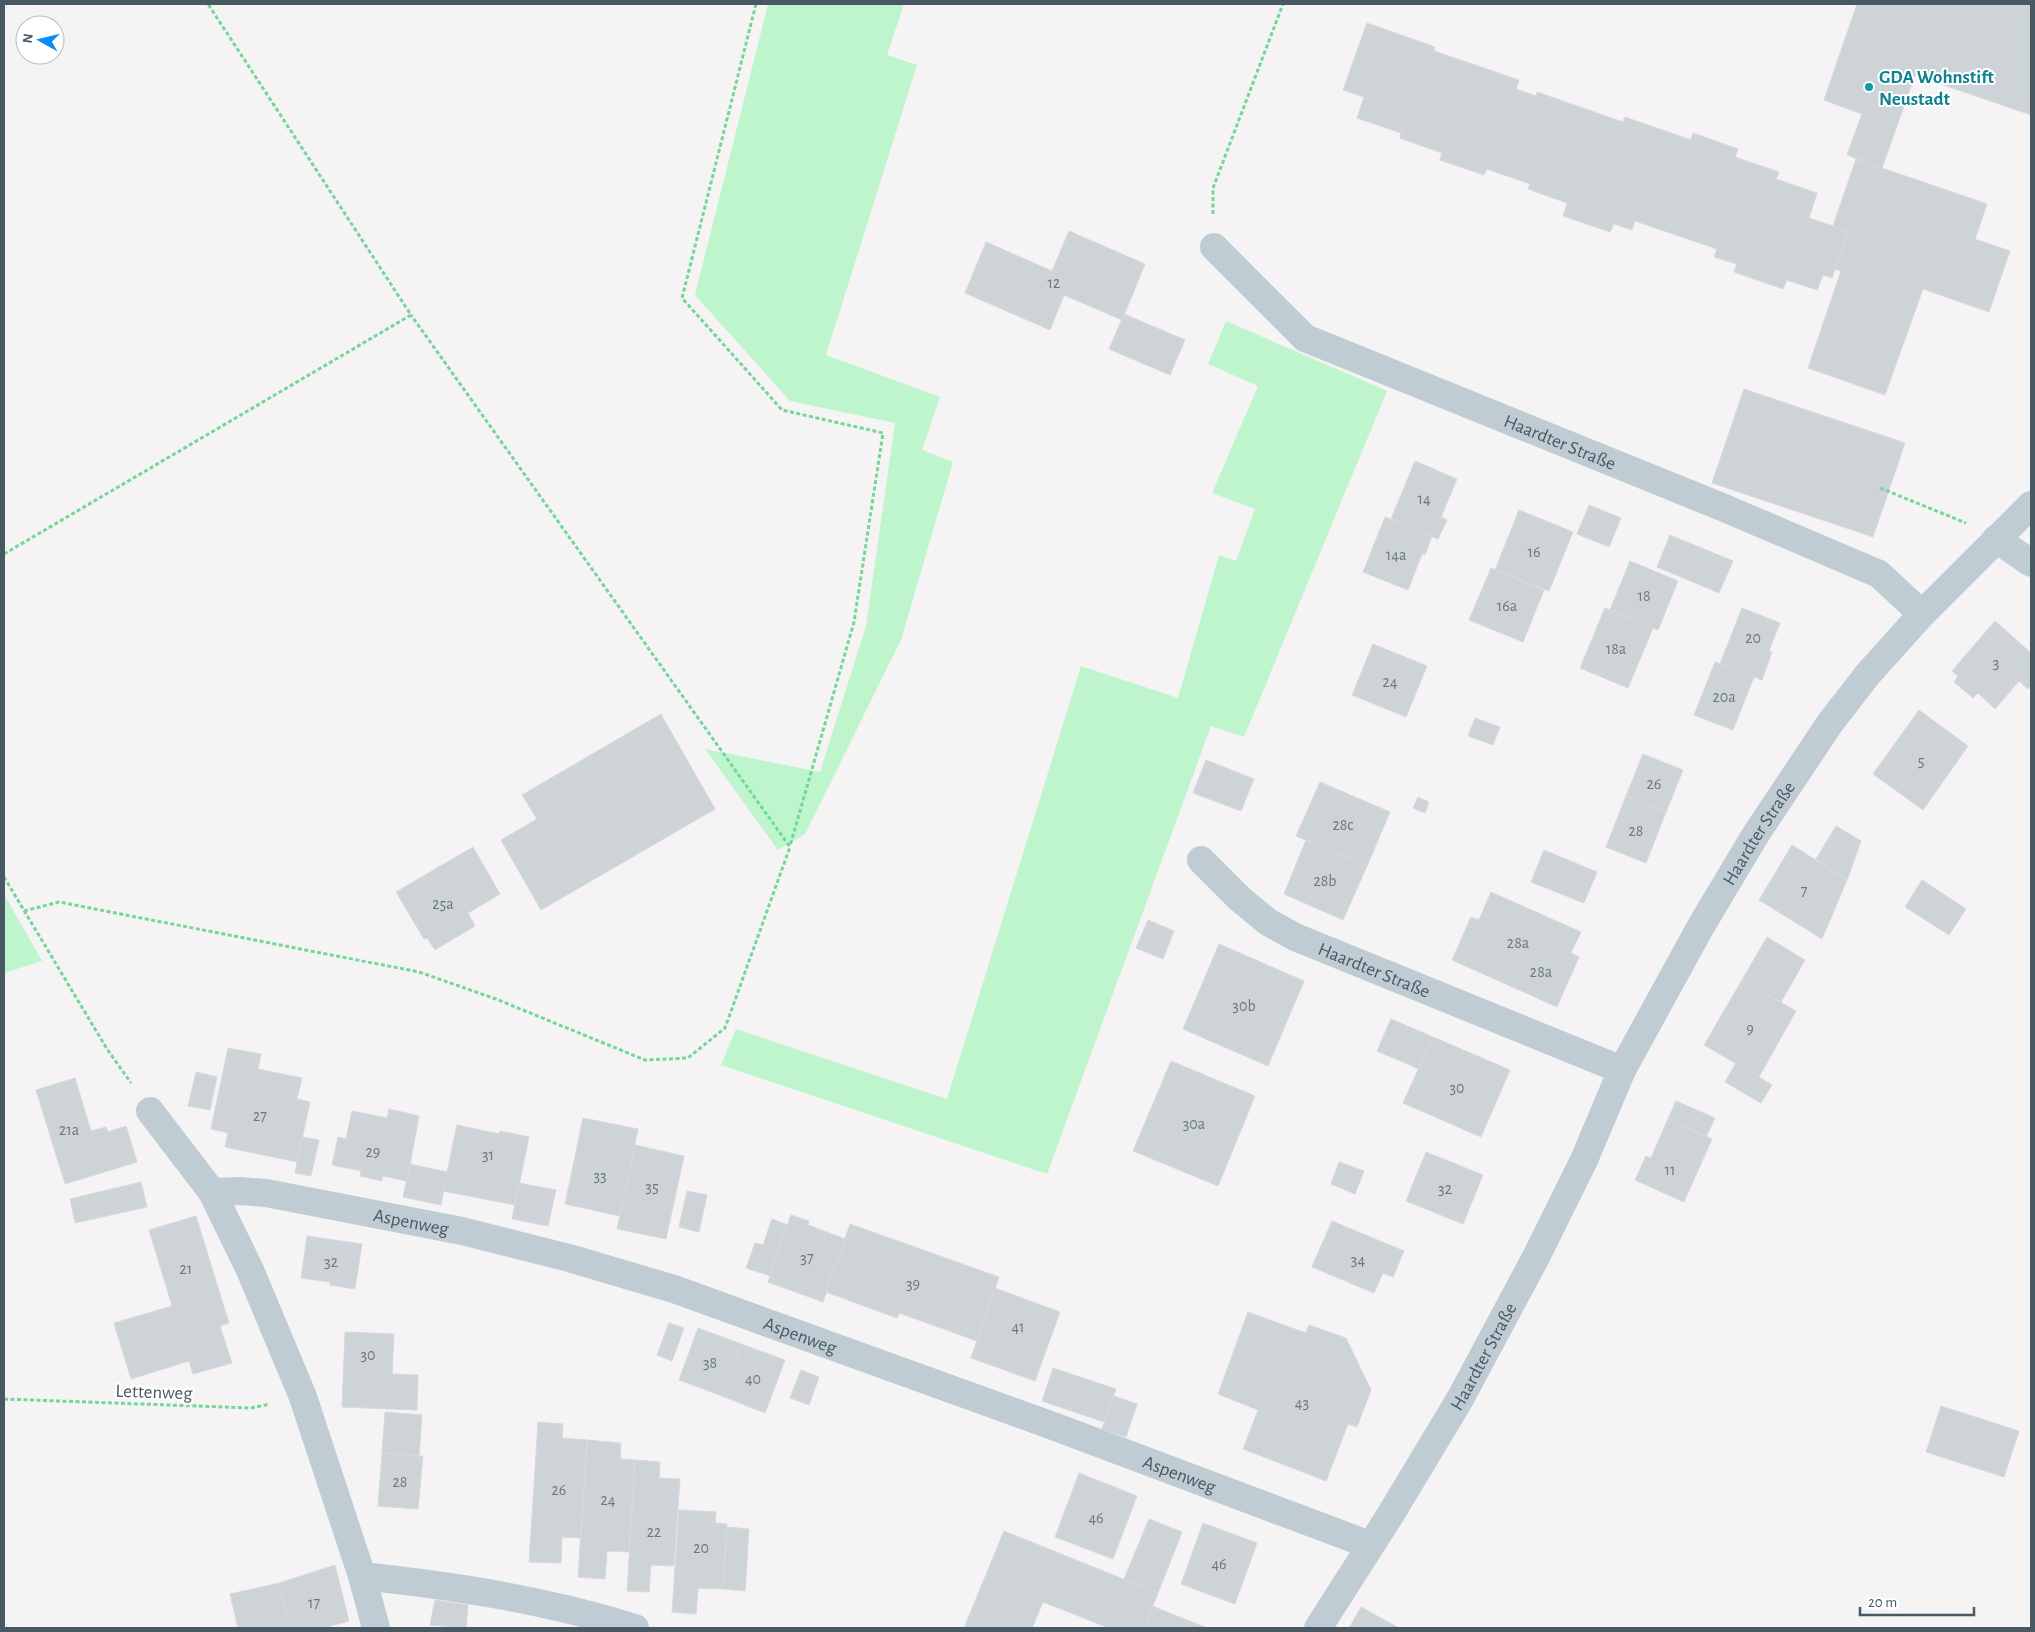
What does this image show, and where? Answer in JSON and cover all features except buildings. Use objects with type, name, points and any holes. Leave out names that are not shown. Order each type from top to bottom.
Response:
[{"type":"street","name":"Haardter Straße","points":[[1214,247],[1305,338],[1880,574],[1922,614]]},
{"type":"street","name":"Haardter Straße","points":[[1318,1628],[1389,1517],[1460,1399],[1584,1160],[1622,1070],[1701,926],[1756,834],[1830,723],[1868,674],[1922,614],[2031,505]]},
{"type":"street","points":[[1996,538],[2031,563]]},
{"type":"street","name":"Haardter Straße","points":[[1201,860],[1240,899],[1268,922],[1295,937],[1622,1070]]},
{"type":"street","points":[[150,1111],[212,1192],[250,1270],[303,1397],[362,1576],[376,1628]]},
{"type":"street","name":"Aspenweg","points":[[212,1192],[266,1193],[462,1231],[569,1258],[674,1289],[1061,1429],[1370,1545]]},
{"type":"street","points":[[362,1576],[500,1594],[597,1616],[635,1628]]},
{"type":"path","points":[[208,4],[411,315],[790,847]]},
{"type":"path","points":[[24,911],[59,902],[419,972],[496,1000],[645,1060],[688,1058],[725,1028],[790,847],[854,622],[883,433],[782,410],[682,298],[756,4]]},
{"type":"path","points":[[1214,247],[1212,188],[1282,4]]},
{"type":"path","points":[[4,554],[411,315]]},
{"type":"path","points":[[1880,488],[1969,524]]},
{"type":"path","points":[[4,877],[107,1049],[150,1111]]},
{"type":"path","name":"Lettenweg","points":[[4,1399],[251,1408],[303,1397]]},
{"type":"green space","points":[[768,4],[904,4],[887,55],[917,65],[826,355],[940,397],[922,450],[953,462],[901,640],[805,834],[778,850],[705,749],[820,772],[866,626],[895,423],[790,401],[695,295]]},
{"type":"green space","points":[[1226,321],[1387,391],[1244,737],[1211,726],[1047,1174],[721,1065],[736,1029],[947,1099],[1081,666],[1178,698],[1219,555],[1236,561],[1255,509],[1212,493],[1258,386],[1208,364]]},
{"type":"green space","points":[[4,894],[42,961],[4,973]]},
{"type":"place","name":"GDA Wohnstift Neustadt","points":[[1869,87]]}]
